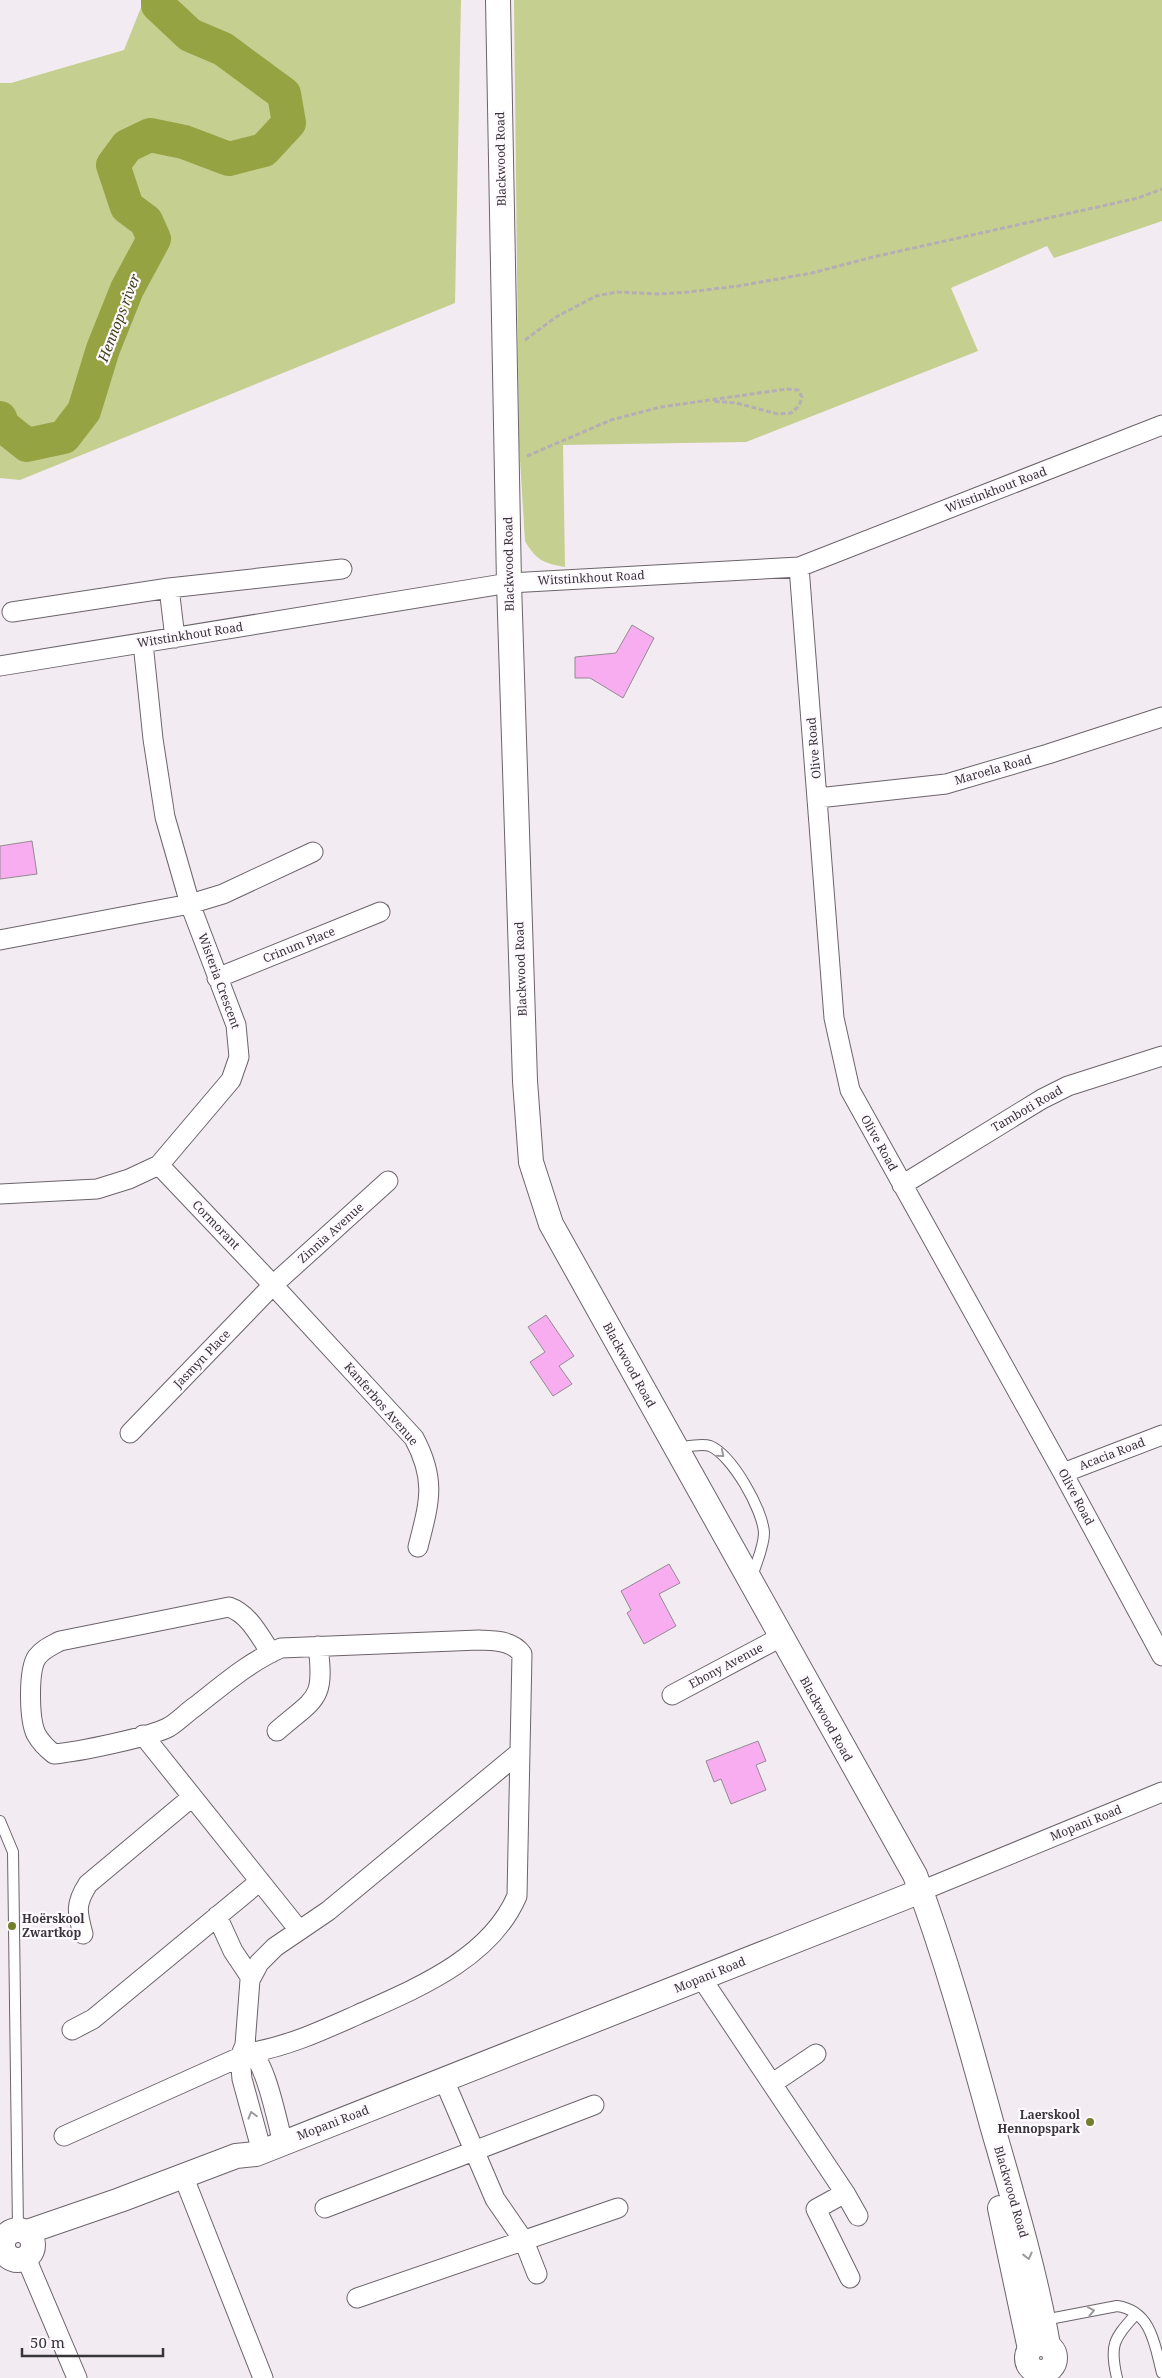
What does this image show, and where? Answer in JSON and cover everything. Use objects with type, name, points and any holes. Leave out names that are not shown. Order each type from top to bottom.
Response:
[{"type":"street","name":"Blackwood Road","points":[[498,0],[509,583],[524,1081],[531,1162],[551,1224],[896,1844],[897,1859],[914,1893],[964,2026],[1025,2242],[1044,2320],[1044,2364]]},
{"type":"street","name":"Witstinkhout Road","points":[[0,666],[509,583],[799,567],[1162,425]]},
{"type":"street","name":"Olive Road","points":[[799,567],[834,1018],[842,1062],[850,1090],[1063,1473],[1162,1656]]},
{"type":"street","points":[[12,612],[169,588],[342,569]]},
{"type":"street","points":[[169,588],[175,638]]},
{"type":"street","name":"Wisteria Crescent","points":[[0,1194],[97,1189],[129,1179],[159,1165],[231,1080],[239,1057],[238,1033],[190,904],[165,817],[153,739],[143,643]]},
{"type":"street","name":"Maroela Road","points":[[818,798],[946,784],[1048,754],[1162,717]]},
{"type":"street","points":[[0,940],[190,904],[223,894],[312,852]]},
{"type":"street","name":"Crinum Place","points":[[217,978],[380,912]]},
{"type":"street","name":"Tamboti Road","points":[[902,1184],[1042,1099],[1068,1086],[1162,1056]]},
{"type":"street","name":"Cormorant","points":[[159,1165],[273,1285]]},
{"type":"street","name":"Zinnia Avenue","points":[[273,1285],[388,1181]]},
{"type":"street","name":"Jasmyn Place","points":[[130,1433],[273,1285]]},
{"type":"street","name":"Kanferbos Avenue","points":[[273,1285],[414,1438],[427,1467],[429,1490],[429,1502],[418,1547]]},
{"type":"street","name":"Acacia Road","points":[[1063,1473],[1162,1435]]},
{"type":"street","points":[[64,2136],[246,2051],[278,2047],[302,2040],[426,1984],[473,1952],[509,1916],[518,1896],[522,1654],[517,1647],[504,1642],[479,1640],[281,1648],[243,1669],[168,1727],[143,1735],[54,1754],[44,1747],[36,1732],[32,1713],[32,1668],[37,1658],[46,1649],[60,1641],[229,1607],[238,1610],[249,1620],[271,1653]]},
{"type":"street","name":"Ebony Avenue","points":[[672,1695],[781,1638]]},
{"type":"street","points":[[277,1731],[316,1697],[322,1674],[318,1646]]},
{"type":"street","points":[[143,1735],[299,1930]]},
{"type":"street","points":[[267,2149],[263,2074],[246,2051],[251,1978],[259,1963],[275,1947],[328,1911],[520,1752]]},
{"type":"street","name":"Mopani Road","points":[[15,2245],[120,2200],[236,2156],[267,2149],[444,2080],[1162,1792]]},
{"type":"street","points":[[83,1934],[77,1912],[80,1897],[88,1884],[192,1797]]},
{"type":"street","points":[[72,2030],[93,2019],[260,1881]]},
{"type":"street","name":"Blackwood Road","points":[[914,1893],[1044,2364]]},
{"type":"street","points":[[217,1916],[233,1951],[251,1978]]},
{"type":"street","points":[[702,1978],[773,2083],[858,2216]]},
{"type":"street","points":[[773,2083],[816,2054]]},
{"type":"street","points":[[444,2080],[495,2199],[524,2242],[537,2274]]},
{"type":"street","points":[[325,2208],[594,2105]]},
{"type":"street","name":"Mopani Road","points":[[15,2245],[188,2188],[246,2164],[267,2149]]},
{"type":"street","points":[[188,2188],[263,2378]]},
{"type":"street","points":[[845,2193],[816,2209],[850,2278]]},
{"type":"street","points":[[357,2298],[618,2208]]},
{"type":"street","points":[[15,2245],[76,2378]]},
{"type":"lane","points":[[675,1448],[708,1445],[716,1449],[727,1459],[753,1500],[762,1522],[764,1534],[750,1581]]},
{"type":"lane","points":[[0,1821],[13,1852],[15,2245]]},
{"type":"lane","points":[[1044,2320],[1117,2306],[1136,2314],[1144,2320],[1151,2330],[1162,2373]]},
{"type":"lane","points":[[1116,2378],[1112,2351],[1121,2332],[1136,2314]]},
{"type":"path","points":[[505,355],[556,317],[596,296],[618,292],[658,294],[689,292],[812,273],[883,254],[1138,198],[1162,190]]},
{"type":"path","points":[[507,468],[533,452],[611,420],[661,407],[712,402],[787,389],[798,390],[802,397],[799,406],[791,413],[778,414],[736,403],[712,402]]},
{"type":"green space","points":[[144,0],[461,0],[455,303],[20,480],[0,478],[0,83],[11,83],[124,50]]},
{"type":"green space","points":[[514,0],[1162,0],[1162,221],[1054,258],[1047,246],[951,288],[978,351],[746,442],[563,445],[565,567],[551,564],[537,557],[525,541],[519,444]]},
{"type":"building","points":[[632,625],[654,638],[623,698],[590,678],[575,678],[575,657],[616,653]]},
{"type":"building","points":[[32,841],[37,874],[0,879],[0,846]]},
{"type":"building","points":[[546,1315],[574,1356],[559,1366],[572,1384],[553,1396],[530,1362],[545,1352],[528,1327]]},
{"type":"building","points":[[669,1564],[680,1583],[659,1594],[676,1626],[644,1644],[627,1613],[631,1610],[621,1591]]},
{"type":"building","points":[[758,1741],[766,1761],[756,1765],[766,1790],[731,1804],[721,1779],[714,1782],[706,1761]]},
{"type":"waterway","name":"Hennops river","points":[[0,418],[3,426],[27,445],[64,437],[84,411],[103,349],[127,289],[154,239],[146,221],[127,207],[113,165],[127,146],[150,135],[184,142],[229,159],[264,150],[289,123],[284,94],[223,49],[190,35],[158,5],[158,0]]},
{"type":"place","name":"Hoërskool Zwartkop","points":[[12,1926]]},
{"type":"place","name":"Laerskool Hennopspark","points":[[1090,2122]]}]
